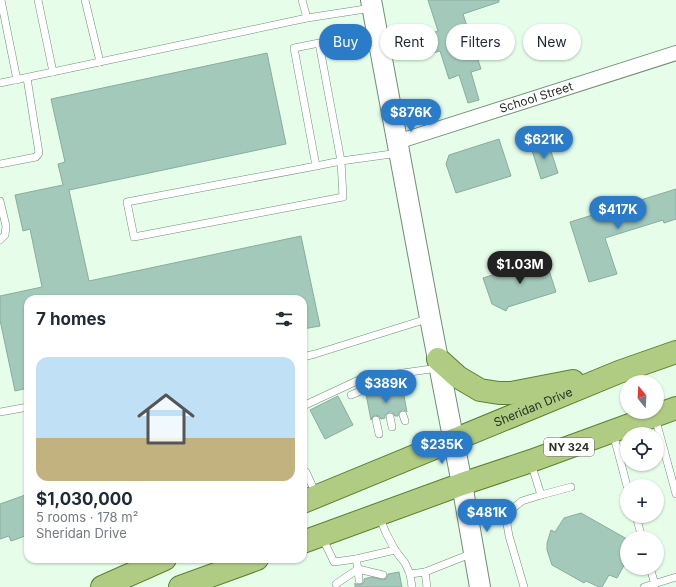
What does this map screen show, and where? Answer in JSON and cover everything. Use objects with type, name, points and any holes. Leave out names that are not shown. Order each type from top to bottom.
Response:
[{"type":"main road","points":[[371,4],[454,441],[480,587]]},
{"type":"main road","name":"Sheridan Drive","points":[[310,499],[619,372],[676,352]]},
{"type":"main road","points":[[439,364],[480,390],[499,393],[511,393],[619,372]]},
{"type":"main road","name":"NY 324","points":[[664,412],[676,408]]},
{"type":"main road","name":"NY 324","points":[[312,539],[646,419]]},
{"type":"main road","points":[[102,587],[156,563]]},
{"type":"main road","points":[[181,587],[246,563]]},
{"type":"street","name":"School Street","points":[[398,147],[676,53]]},
{"type":"lane","points":[[1,0],[17,80]]},
{"type":"lane","points":[[38,0],[53,72]]},
{"type":"lane","points":[[85,0],[100,62]]},
{"type":"lane","points":[[302,0],[307,18]]},
{"type":"lane","points":[[0,83],[371,4]]},
{"type":"lane","points":[[316,166],[294,48],[319,43],[341,161],[343,197],[134,237],[126,202],[316,166],[341,161],[398,147]]},
{"type":"lane","points":[[0,164],[36,157],[39,153],[27,78]]},
{"type":"lane","points":[[0,201],[6,226],[6,235],[0,240]]},
{"type":"lane","points":[[307,356],[430,318]]},
{"type":"lane","points":[[307,404],[361,379],[396,374],[439,364]]},
{"type":"lane","points":[[396,374],[399,388]]},
{"type":"lane","points":[[382,376],[385,390]]},
{"type":"lane","points":[[351,395],[371,390],[369,378]]},
{"type":"lane","points":[[0,412],[24,408]]},
{"type":"lane","points":[[390,417],[392,427]]},
{"type":"lane","points":[[655,419],[673,471],[676,494]]},
{"type":"lane","points":[[376,420],[379,434]]},
{"type":"lane","points":[[612,431],[625,479]]},
{"type":"lane","points":[[531,461],[541,495]]},
{"type":"lane","points":[[307,479],[310,499]]},
{"type":"lane","points":[[524,587],[507,524],[512,508],[522,501],[570,487]]},
{"type":"lane","points":[[379,515],[395,550],[405,563],[410,574],[412,587]]},
{"type":"lane","points":[[312,539],[334,562],[356,559],[395,550]]},
{"type":"lane","points":[[410,574],[425,572],[474,553]]},
{"type":"lane","points":[[356,559],[359,580]]},
{"type":"lane","points":[[336,584],[358,569],[383,575]]},
{"type":"lane","points":[[425,572],[427,587]]},
{"type":"lane","points":[[652,575],[655,584]]},
{"type":"lane","points":[[644,587],[676,577]]},
{"type":"building","points":[[428,0],[499,0],[499,2],[463,14],[466,24],[446,24],[446,60],[478,60],[481,69],[471,72],[479,100],[468,103],[459,75],[449,79],[440,51],[438,52],[438,24],[436,24]]},
{"type":"building","points":[[267,53],[286,144],[69,190],[89,281],[301,236],[320,326],[307,328],[307,295],[24,295],[24,389],[15,391],[0,320],[0,296],[42,287],[30,229],[23,231],[15,195],[63,185],[58,164],[65,162],[51,99]]},
{"type":"building","points":[[499,139],[511,176],[456,193],[446,164],[449,155]]},
{"type":"building","points":[[548,142],[558,173],[541,179],[531,147]]},
{"type":"building","points":[[676,189],[676,219],[664,223],[663,220],[605,238],[617,274],[589,282],[570,222]]},
{"type":"building","points":[[545,258],[556,292],[508,307],[506,311],[492,304],[483,278]]},
{"type":"building","points":[[394,389],[398,393],[403,391],[407,412],[402,410],[399,412],[398,416],[395,416],[392,412],[389,412],[385,415],[385,418],[381,419],[379,416],[375,415],[371,420],[366,394],[380,391],[382,394],[386,395],[390,390]]},
{"type":"building","points":[[338,396],[353,425],[325,439],[310,410]]},
{"type":"building","points":[[24,495],[24,536],[11,541],[9,536],[0,539],[0,504]]},
{"type":"building","points":[[581,513],[620,535],[620,573],[617,578],[609,575],[602,587],[599,587],[586,581],[584,583],[552,565],[547,550],[547,543],[551,530],[555,532],[564,518]]},
{"type":"building","points":[[399,572],[402,587],[355,587],[355,583],[357,585],[362,584],[364,579],[371,577],[384,580],[387,578],[388,574]]}]
